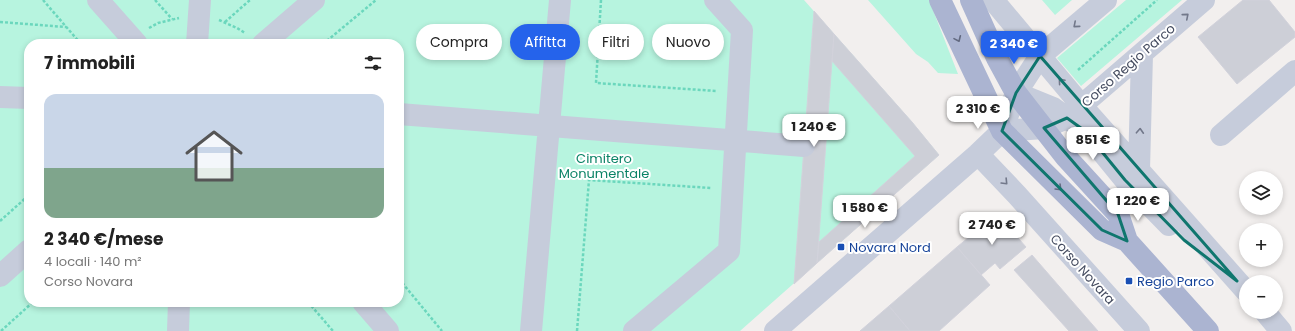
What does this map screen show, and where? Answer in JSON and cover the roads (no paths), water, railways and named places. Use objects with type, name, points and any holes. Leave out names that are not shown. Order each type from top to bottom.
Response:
[{"type":"main road","points":[[940,0],[1002,132],[1102,230],[1127,241]]},
{"type":"main road","points":[[971,0],[1016,93],[1065,156],[1118,214],[1127,241],[1208,331]]},
{"type":"street","points":[[98,0],[133,39]]},
{"type":"street","points":[[197,39],[200,0]]},
{"type":"street","points":[[269,39],[314,0]]},
{"type":"street","points":[[531,331],[560,0]]},
{"type":"street","points":[[634,331],[729,251],[742,30],[715,0]]},
{"type":"street","points":[[993,0],[1063,83],[1074,112],[1085,131],[1125,180],[1184,240],[1239,284]]},
{"type":"street","points":[[775,331],[1002,132],[1016,93],[1040,56],[1106,0]]},
{"type":"street","name":"Corso Regio Parco","points":[[1002,132],[1044,128],[1074,112],[1204,0]]},
{"type":"street","points":[[1139,170],[1142,54]]},
{"type":"street","points":[[1221,135],[1295,71]]},
{"type":"street","points":[[1016,93],[1053,108],[1074,112],[1139,170],[1239,283]]},
{"type":"street","points":[[0,97],[24,98]]},
{"type":"street","points":[[404,114],[804,146]]},
{"type":"street","name":"Corso Novara","points":[[978,154],[1017,194],[1139,331]]},
{"type":"street","points":[[0,276],[24,254]]},
{"type":"street","points":[[178,331],[179,307]]},
{"type":"street","points":[[367,307],[388,331]]},
{"type":"street","points":[[1271,319],[1282,331]]},
{"type":"place","name":"Novara Nord","points":[[841,247]]},
{"type":"place","name":"Regio Parco","points":[[1129,281]]},
{"type":"park label","name":"Cimitero Monumentale","points":[[604,166]]}]
